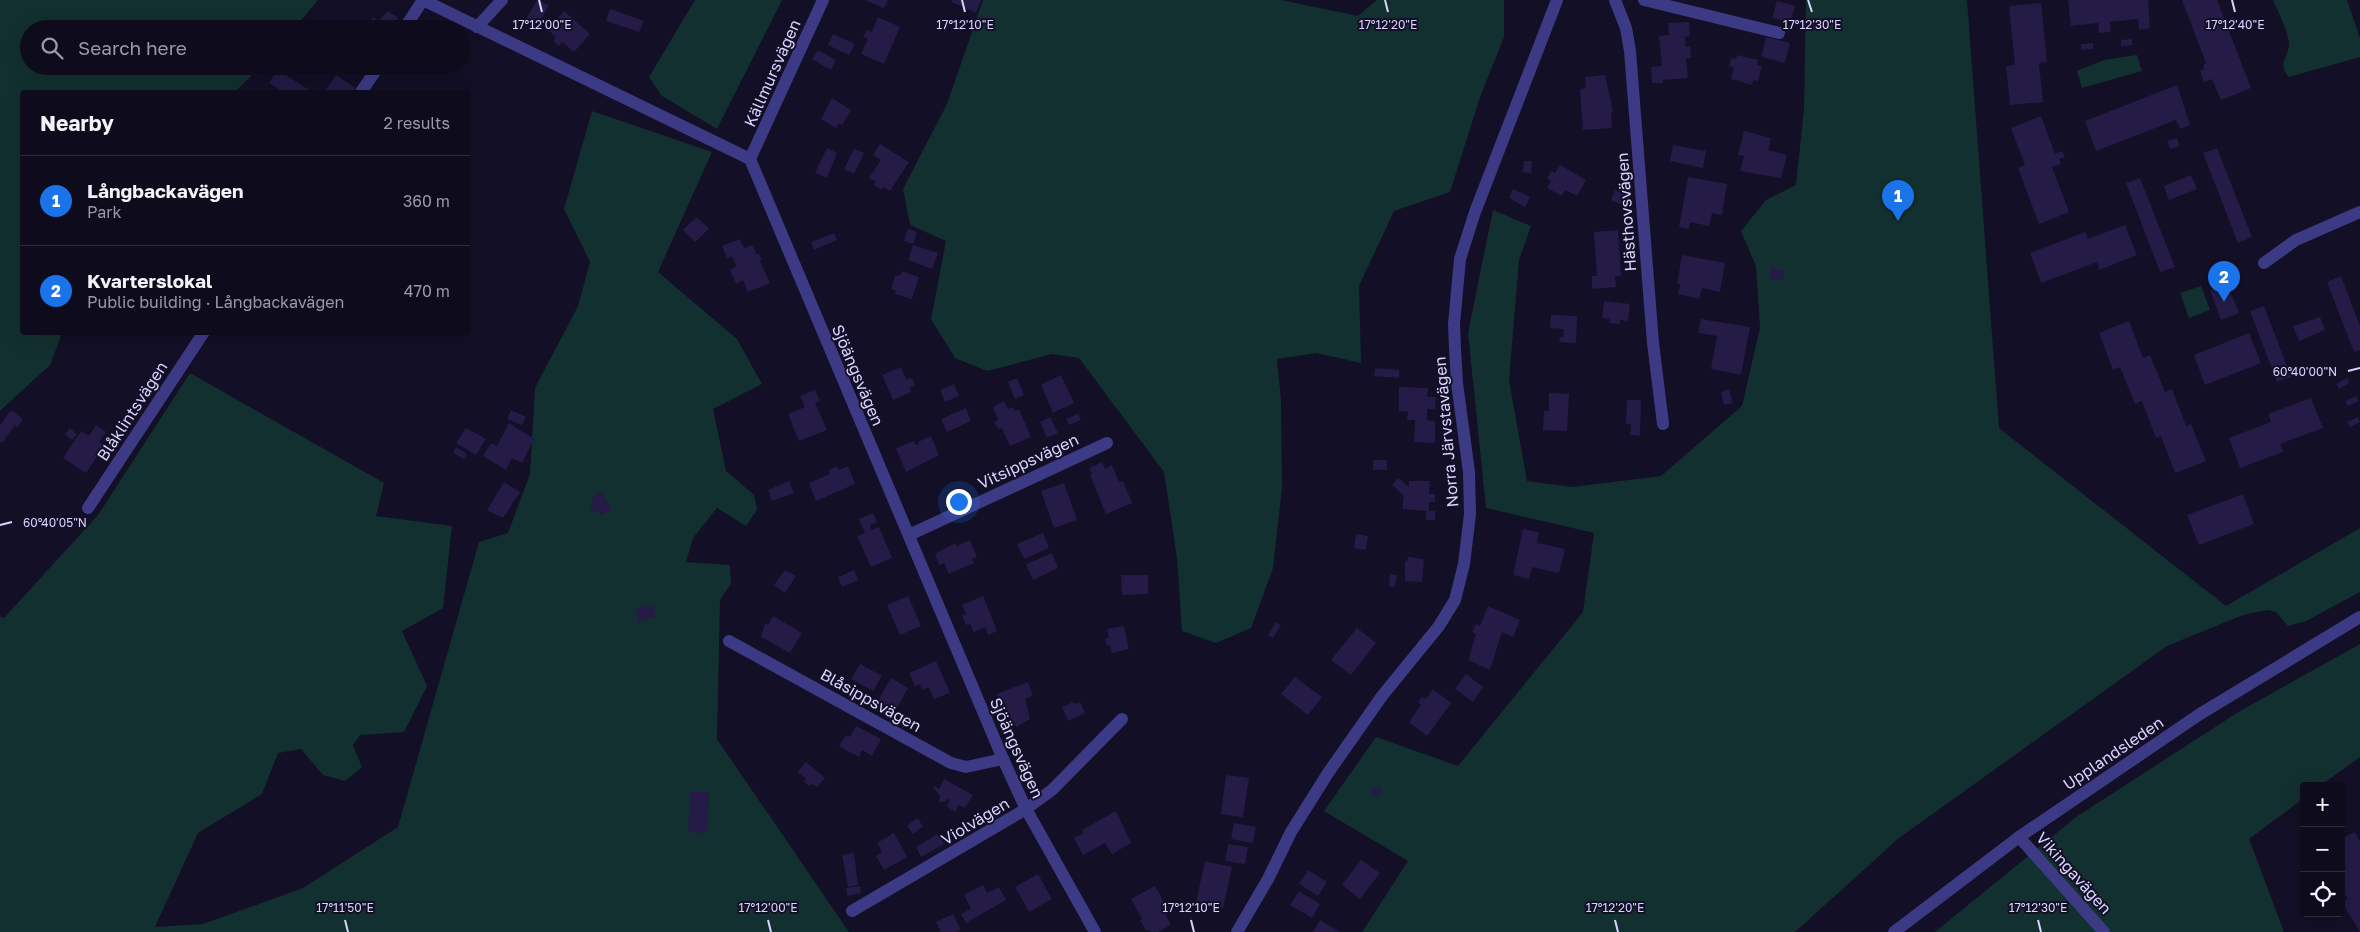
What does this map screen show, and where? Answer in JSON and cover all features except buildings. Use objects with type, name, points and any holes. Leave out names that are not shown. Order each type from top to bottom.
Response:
[{"type":"street","points":[[410,20],[423,0],[463,20]]},
{"type":"street","points":[[477,27],[502,0]]},
{"type":"street","name":"Källmursvägen","points":[[750,159],[822,0]]},
{"type":"street","name":"Norra Järvstavägen","points":[[1237,932],[1268,879],[1291,832],[1328,773],[1382,696],[1439,626],[1455,600],[1464,564],[1470,514],[1469,472],[1457,383],[1454,324],[1460,259],[1475,212],[1557,0]]},
{"type":"street","name":"Hästhovsvägen","points":[[1615,0],[1626,28],[1630,51],[1653,342],[1662,424]]},
{"type":"street","points":[[1644,0],[1682,4],[1779,33]]},
{"type":"street","points":[[470,24],[750,159]]},
{"type":"street","points":[[363,90],[373,75]]},
{"type":"street","name":"Sjöängsvägen","points":[[750,159],[1003,759],[1026,809],[1095,932]]},
{"type":"street","points":[[2264,263],[2296,240],[2360,212]]},
{"type":"street","name":"Blåklintsvägen","points":[[88,508],[202,335]]},
{"type":"street","name":"Vitsippsvägen","points":[[909,535],[1107,443]]},
{"type":"street","name":"Upplandsleden","points":[[1894,932],[2019,837],[2200,714],[2360,617]]},
{"type":"street","name":"Blåsippsvägen","points":[[729,641],[951,763],[966,767],[1003,759]]},
{"type":"street","name":"Violvägen","points":[[852,910],[1026,809],[1052,790],[1122,719]]},
{"type":"street","name":"Vikingavägen","points":[[2019,837],[2104,932]]},
{"type":"green space","points":[[0,0],[318,0],[301,20],[20,20],[20,75],[252,75],[237,90],[20,90],[20,335],[61,335],[50,365],[0,411]]},
{"type":"green space","points":[[695,0],[782,0],[717,129],[662,96],[649,77]]},
{"type":"green space","points":[[983,0],[1281,0],[1358,16],[1377,0],[1504,0],[1504,37],[1480,97],[1450,192],[1394,211],[1359,286],[1361,363],[1317,353],[1277,359],[1281,400],[1282,488],[1273,568],[1251,628],[1216,643],[1182,631],[1177,558],[1164,472],[1079,358],[1052,354],[987,371],[955,358],[931,319],[946,241],[910,225],[903,189],[947,104]]},
{"type":"green space","points":[[1806,0],[1967,0],[1999,428],[2226,606],[2360,528],[2360,592],[2306,621],[2288,626],[2276,612],[2267,610],[2243,615],[2167,646],[1899,838],[1795,932],[1362,932],[1408,861],[1324,811],[1376,737],[1458,766],[1583,612],[1594,533],[1486,508],[1468,333],[1493,210],[1531,226],[1519,260],[1509,380],[1527,481],[1572,487],[1661,476],[1742,406],[1760,328],[1756,266],[1741,231],[1766,200],[1796,185],[1804,109]]},
{"type":"green space","points":[[2273,0],[2347,0],[2360,38],[2360,57],[2289,77],[2283,64],[2289,41]]},
{"type":"green space","points":[[2137,55],[2142,71],[2082,88],[2077,71],[2104,60]]},
{"type":"green space","points":[[592,111],[712,152],[658,272],[737,339],[762,384],[713,409],[726,471],[754,495],[757,510],[746,526],[717,508],[693,538],[686,562],[730,565],[731,584],[720,600],[717,739],[849,932],[0,932],[0,616],[4,618],[98,515],[190,373],[384,483],[376,516],[452,526],[443,608],[402,631],[427,686],[404,732],[360,735],[353,745],[362,767],[345,781],[323,775],[301,749],[278,753],[262,794],[198,833],[155,927],[203,924],[303,888],[398,827],[479,542],[508,533],[530,474],[535,388],[578,306],[590,262],[564,209]]},
{"type":"green space","points":[[2201,286],[2210,310],[2189,318],[2180,293]]},
{"type":"green space","points":[[2360,644],[2360,757],[2326,782],[2300,782],[2300,801],[2249,839],[2284,932],[1935,932],[2076,817],[2240,711]]},
{"type":"place","name":"Långbackavägen","points":[[1898,221]]},
{"type":"place","name":"Kvarterslokal","points":[[2224,302]]}]
